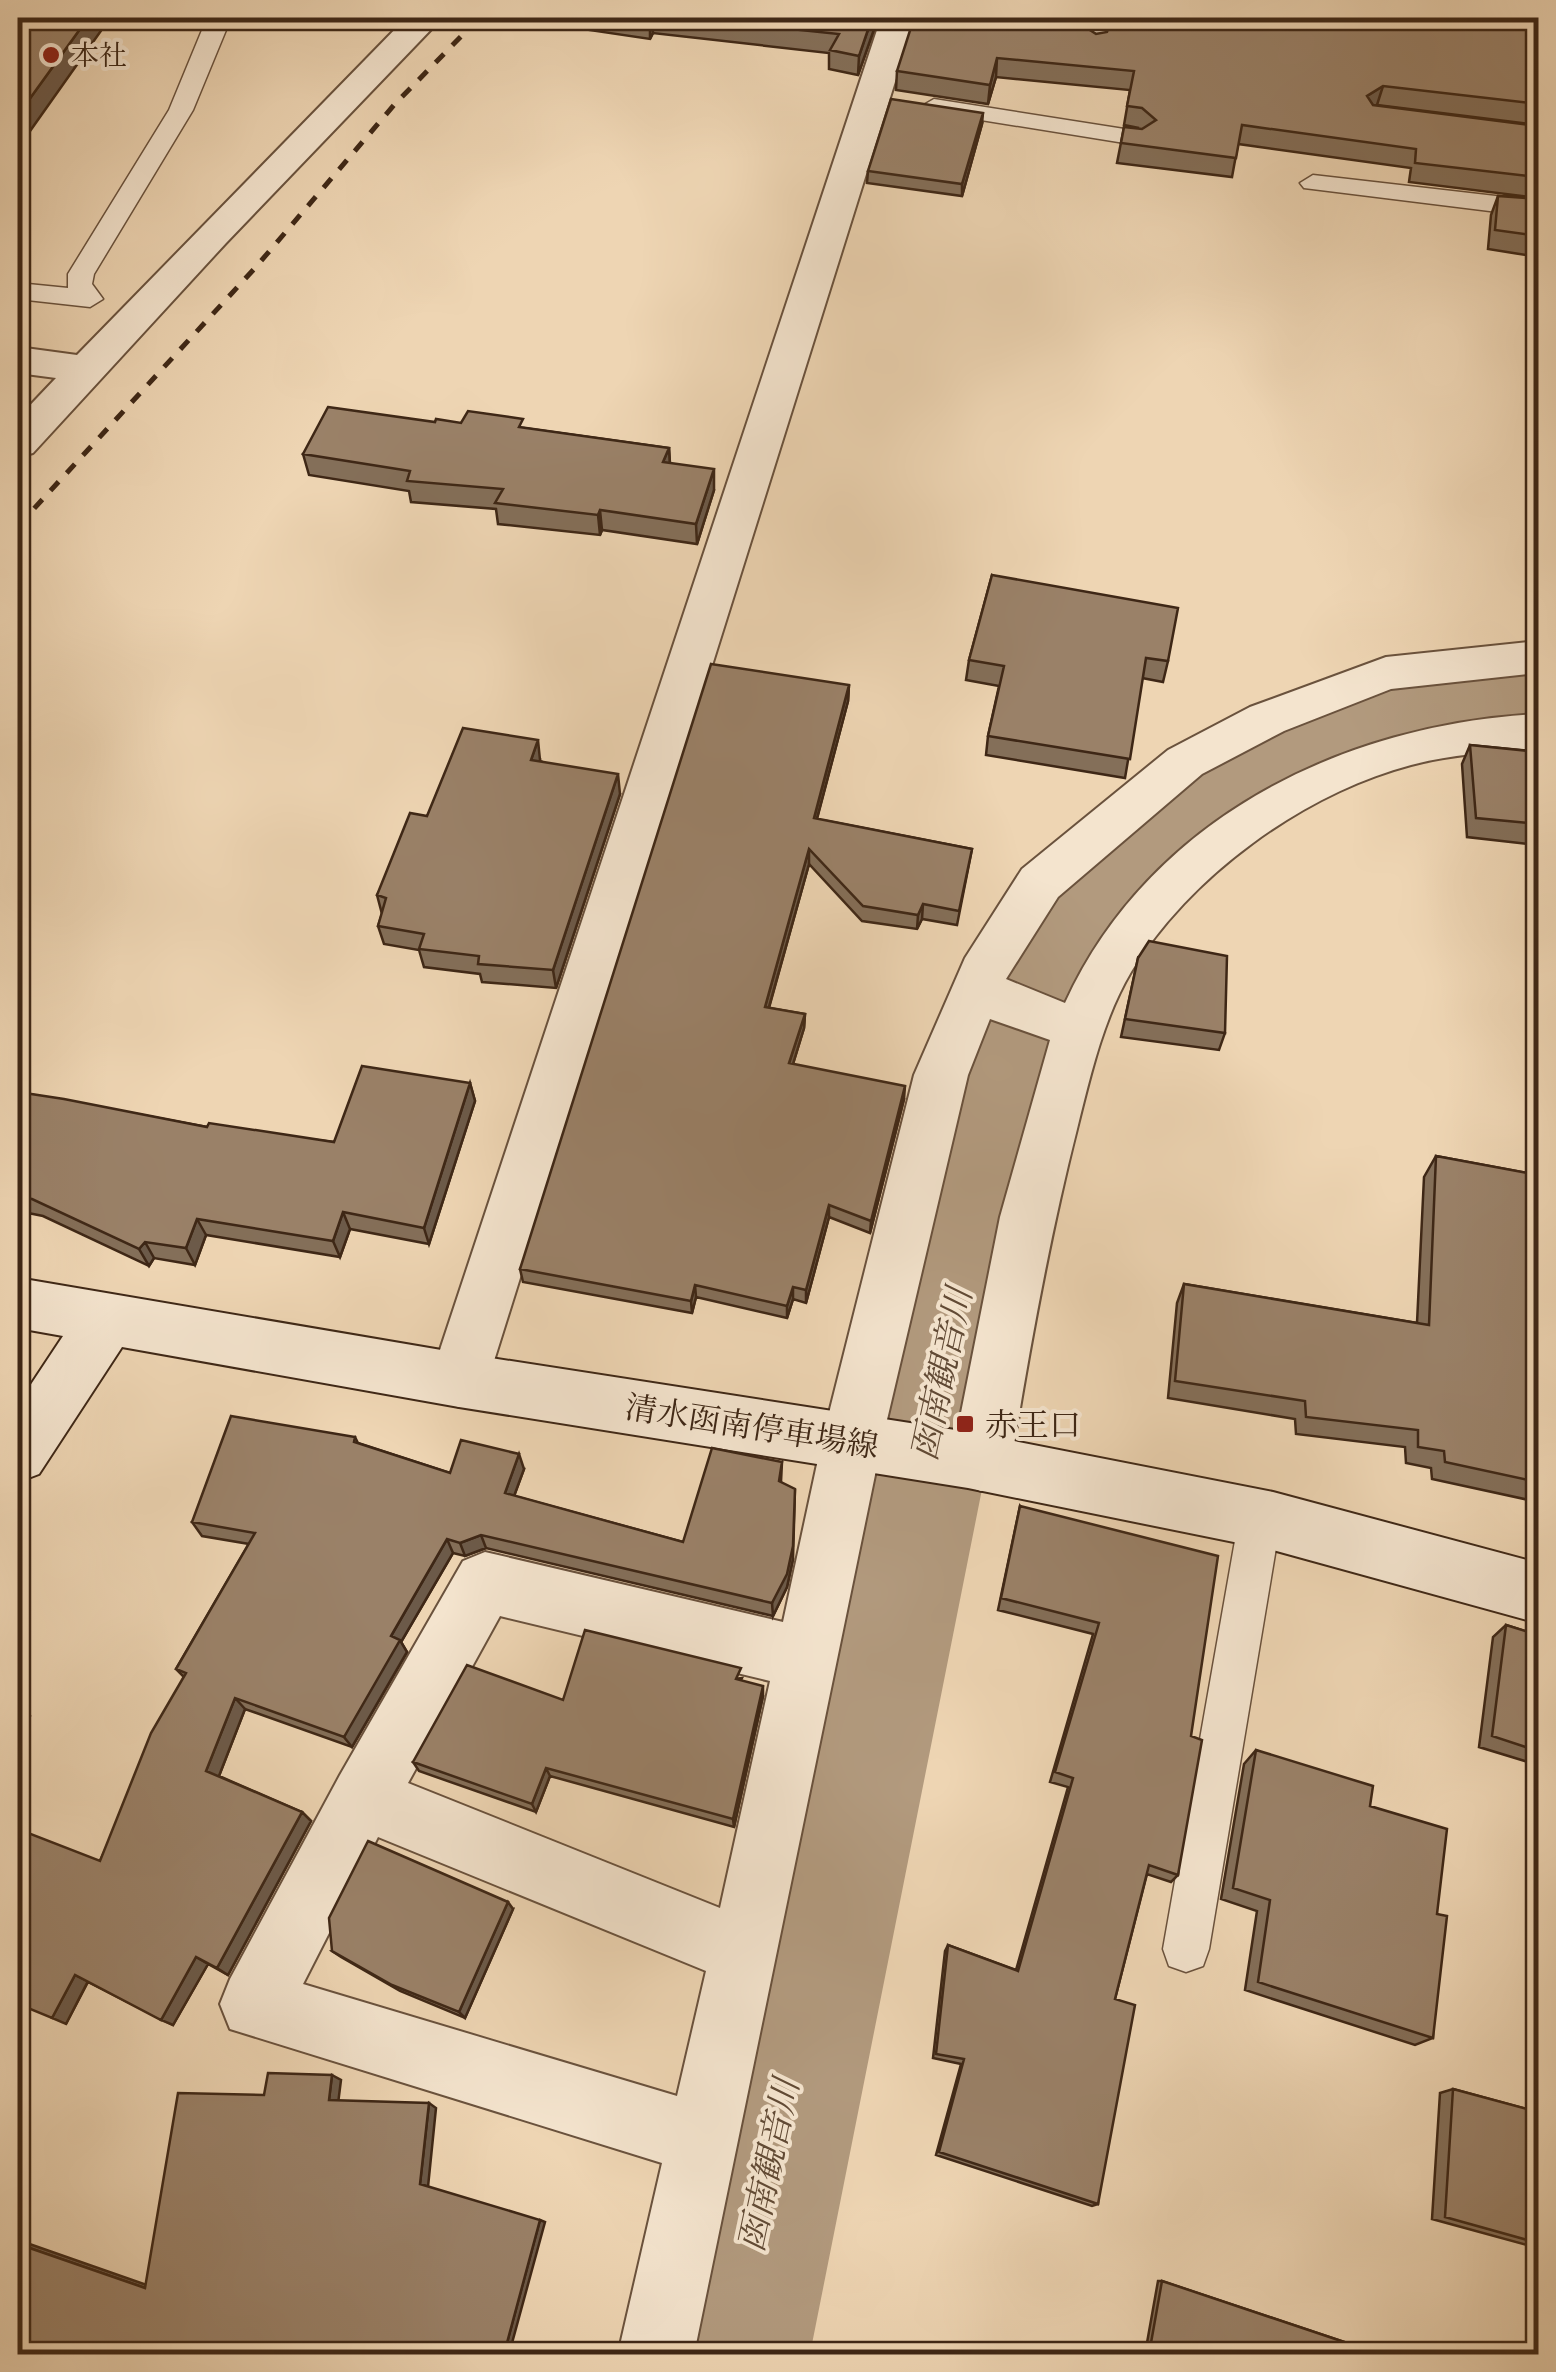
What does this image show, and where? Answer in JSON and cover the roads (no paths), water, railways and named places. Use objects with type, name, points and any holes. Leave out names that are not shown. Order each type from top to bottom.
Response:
[{"type":"street","points":[[18,443],[212,236],[425,18]]},
{"type":"street","points":[[459,1380],[891,100],[898,18]]},
{"type":"street","points":[[18,360],[87,370]]},
{"type":"street","points":[[656,2354],[808,1659],[866,1443],[942,1075],[989,996],[983,972],[1040,883],[1184,762],[1268,719],[1386,673],[1538,657]]},
{"type":"street","points":[[974,1462],[1068,1025],[1114,957],[1155,906],[1200,862],[1290,796],[1409,748],[1538,731]]},
{"type":"street","points":[[989,996],[1068,1025]]},
{"type":"street","name":"清水函南停車場線","points":[[18,1303],[459,1380],[974,1462],[1260,1518],[1538,1593]]},
{"type":"street","points":[[18,1454],[107,1320]]},
{"type":"street","points":[[704,2140],[255,2004],[363,1798],[485,1582],[808,1659]]},
{"type":"street","points":[[363,1798],[746,1952]]},
{"type":"lane","points":[[90,299],[80,285],[81,274],[181,110],[219,18]]},
{"type":"lane","points":[[1096,43],[1101,18]]},
{"type":"lane","points":[[891,100],[1137,138]]},
{"type":"lane","points":[[1314,183],[1538,210]]},
{"type":"lane","points":[[18,290],[145,310]]},
{"type":"lane","points":[[1186,1949],[1260,1518]]},
{"type":"waterway","name":"函南観音川","points":[[727,2354],[1010,1057],[1086,926],[1116,887],[1173,822],[1264,760],[1434,707],[1538,701]]},
{"type":"railway","points":[[18,526],[255,268],[394,105],[479,18]]},
{"type":"place","name":"本社","points":[[51,55]]},
{"type":"place","name":"赤王口","points":[[965,1424]]}]
